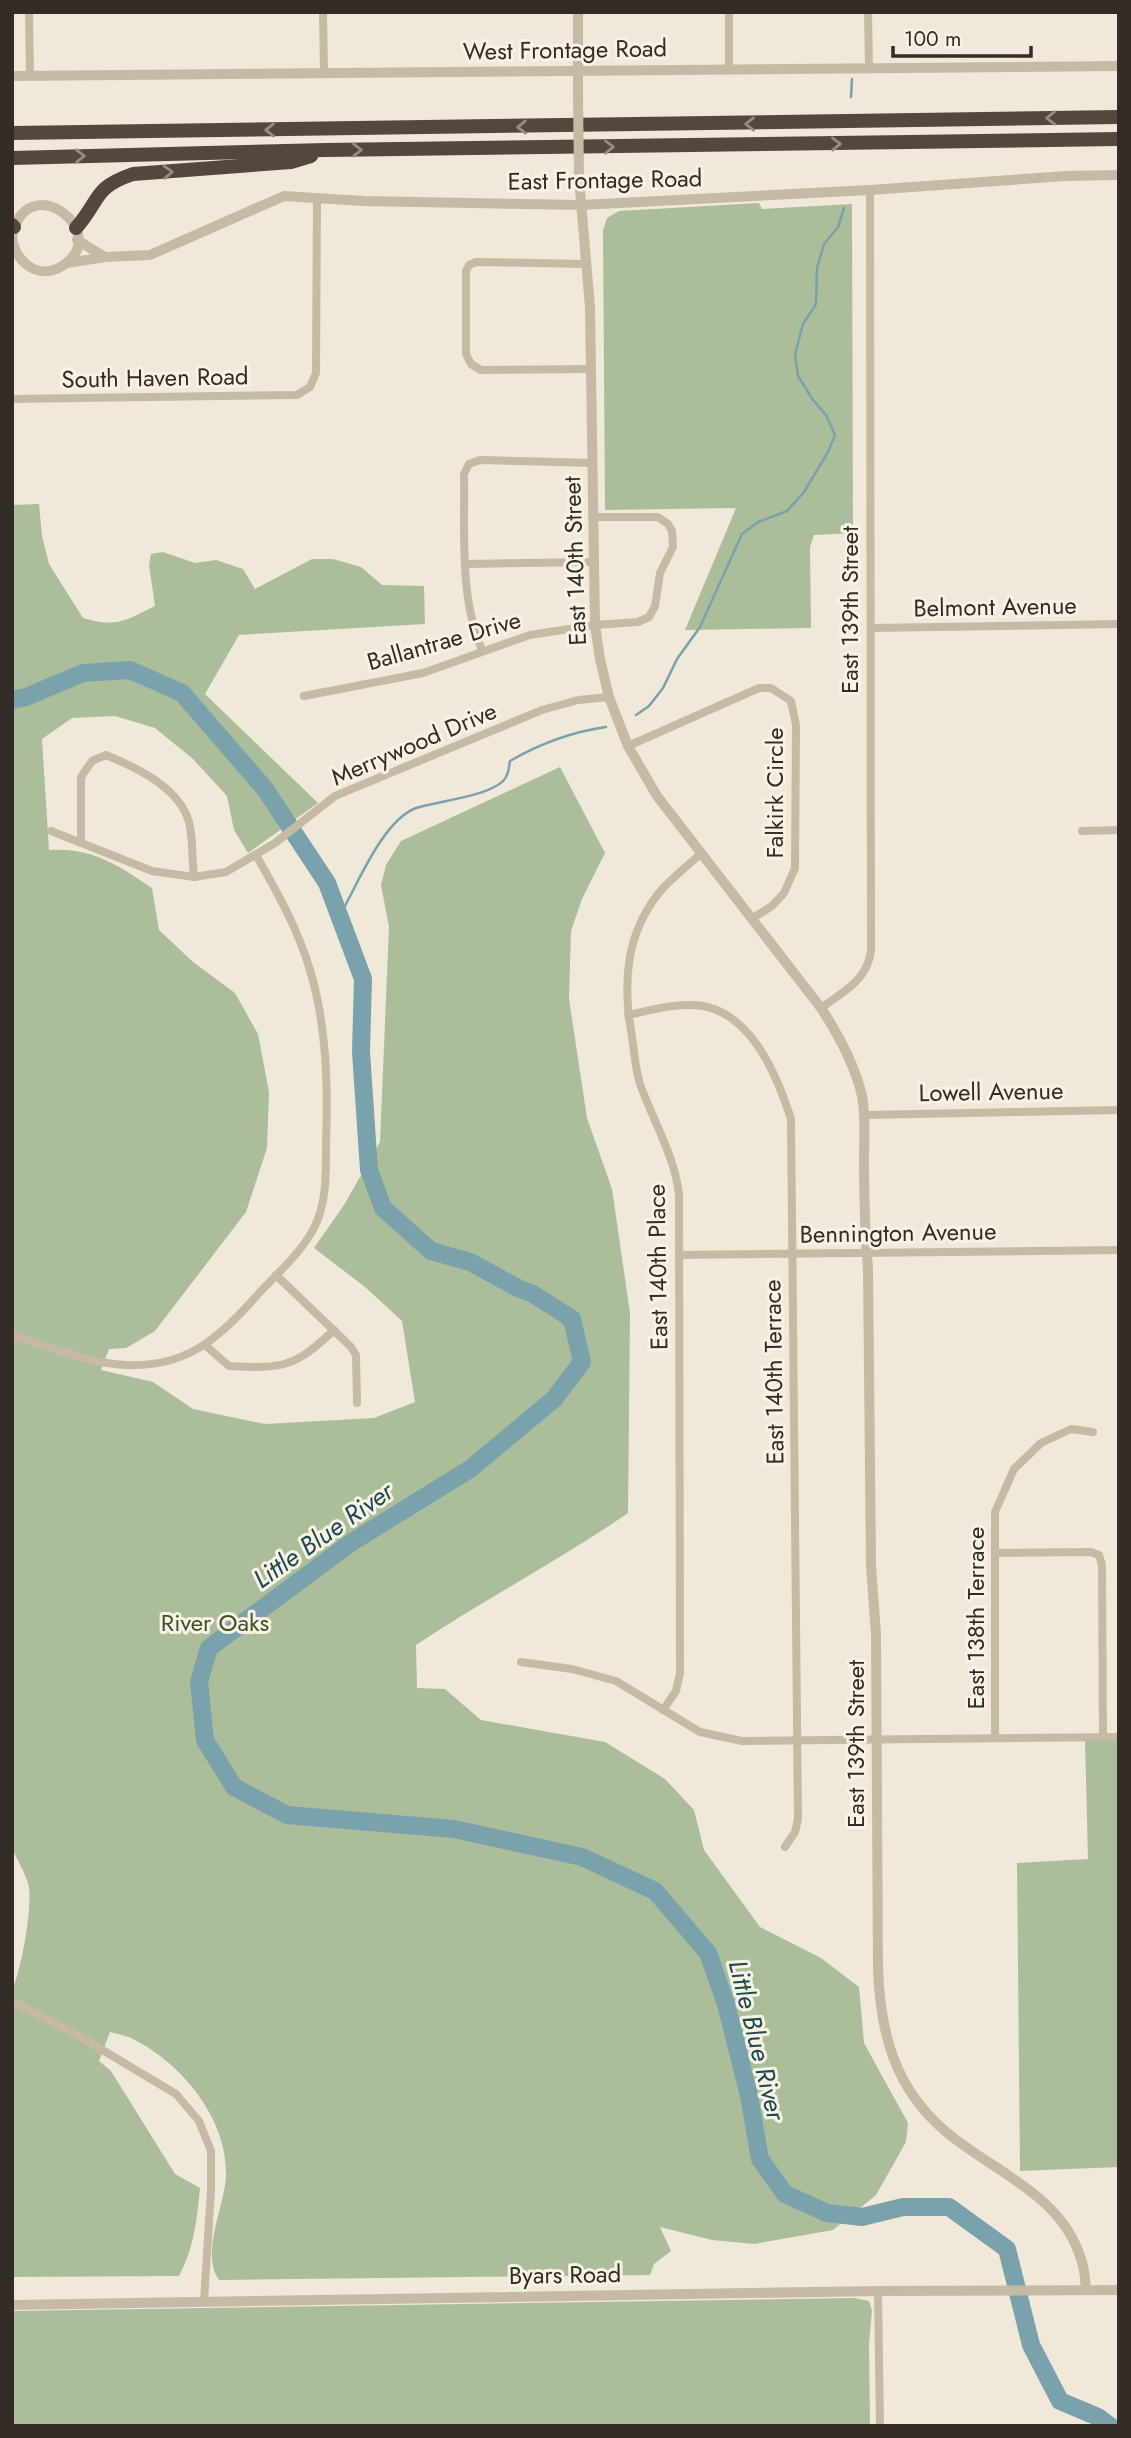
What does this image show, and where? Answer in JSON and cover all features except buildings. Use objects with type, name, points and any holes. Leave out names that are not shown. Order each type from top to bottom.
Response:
[{"type":"highway","points":[[12,133],[1119,117]]},
{"type":"highway","points":[[12,158],[326,150],[1119,139]]},
{"type":"highway","points":[[77,234],[100,191],[113,181],[133,174],[291,162],[326,150]]},
{"type":"street","points":[[29,12],[30,76]]},
{"type":"street","points":[[323,12],[324,74]]},
{"type":"street","name":"East 140th Street","points":[[579,12],[579,178],[590,307],[595,625],[609,697],[628,746],[657,796],[833,1027],[853,1069],[864,1115]]},
{"type":"street","points":[[729,12],[729,69]]},
{"type":"street","points":[[868,12],[869,67]]},
{"type":"street","name":"West Frontage Road","points":[[12,76],[1119,66]]},
{"type":"street","name":"East Frontage Road","points":[[67,263],[105,257],[150,255],[284,196],[363,201],[582,205],[1119,175]]},
{"type":"street","name":"East 139th Street","points":[[821,1008],[857,983],[870,964],[870,190]]},
{"type":"street","name":"South Haven Road","points":[[12,399],[297,395],[310,387],[316,373],[317,197]]},
{"type":"street","points":[[77,234],[74,254],[58,269],[36,270],[18,261],[13,232],[19,218],[37,206],[47,205],[67,213],[77,234],[105,257]]},
{"type":"street","points":[[586,264],[476,262],[469,265],[466,354],[471,365],[481,370],[590,369]]},
{"type":"street","points":[[482,650],[470,609],[466,564],[464,474],[467,467],[480,460],[592,463]]},
{"type":"street","name":"Ballantrae Drive","points":[[304,696],[423,673],[530,635],[595,625],[638,622],[649,617],[654,606],[660,573],[673,547],[674,539],[668,524],[658,517],[593,517]]},
{"type":"street","points":[[466,564],[593,562]]},
{"type":"street","name":"Belmont Avenue","points":[[871,628],[1119,624]]},
{"type":"street","name":"Falkirk Circle","points":[[628,746],[759,688],[781,692],[790,701],[796,725],[795,868],[784,893],[751,919]]},
{"type":"street","name":"Merrywood Drive","points":[[51,831],[152,871],[194,877],[226,872],[275,843],[335,796],[542,710],[578,700],[609,697]]},
{"type":"street","points":[[81,843],[81,777],[92,761],[106,755],[147,775],[165,788],[181,805],[190,825],[194,877]]},
{"type":"street","points":[[1082,831],[1119,830]]},
{"type":"street","name":"East 140th Place","points":[[663,1710],[676,1691],[680,1673],[677,1181],[639,1081],[628,1014],[626,971],[638,927],[660,892],[701,853]]},
{"type":"street","points":[[12,1335],[125,1366],[170,1362],[206,1346],[238,1316],[300,1248],[314,1228],[324,1199],[328,1094],[324,1040],[310,971],[282,901],[256,855]]},
{"type":"street","name":"East 140th Terrace","points":[[628,1014],[687,1005],[708,1007],[723,1014],[739,1026],[765,1055],[779,1082],[791,1119],[798,1819],[795,1832],[785,1847]]},
{"type":"street","name":"Lowell Avenue","points":[[864,1115],[1119,1110]]},
{"type":"street","name":"East 139th Street","points":[[864,1115],[871,1566],[876,1634],[881,2017],[895,2063],[909,2091],[942,2129],[1026,2185],[1065,2226],[1082,2260],[1086,2290]]},
{"type":"street","name":"Bennington Avenue","points":[[678,1255],[1119,1250]]},
{"type":"street","points":[[275,1275],[351,1347],[356,1355],[357,1403]]},
{"type":"street","points":[[206,1346],[229,1366],[280,1366],[298,1360],[310,1352],[334,1330]]},
{"type":"street","name":"East 138th Terrace","points":[[995,1738],[995,1511],[1014,1469],[1041,1443],[1071,1429],[1093,1432]]},
{"type":"street","points":[[996,1553],[1091,1552],[1099,1555],[1102,1565],[1103,1737]]},
{"type":"street","points":[[521,1662],[572,1670],[616,1681],[700,1732],[742,1741],[1119,1737]]},
{"type":"street","points":[[12,2001],[79,2036],[176,2094],[198,2121],[211,2151],[204,2301]]},
{"type":"street","name":"Byars Road","points":[[12,2305],[878,2291],[1119,2290]]},
{"type":"street","points":[[878,2291],[880,2426]]},
{"type":"green space","points":[[759,203],[762,209],[852,204],[853,533],[814,535],[810,547],[811,628],[685,630],[736,508],[605,510],[603,230],[607,218],[619,211]]},
{"type":"green space","name":"River Oaks","points":[[39,504],[42,536],[49,564],[83,618],[95,621],[113,623],[155,606],[149,565],[151,554],[163,552],[195,563],[216,560],[243,569],[255,589],[312,559],[333,559],[361,567],[382,585],[424,586],[425,624],[239,635],[205,694],[318,803],[248,853],[234,830],[227,796],[193,759],[155,728],[115,716],[72,718],[42,739],[49,850],[78,851],[104,859],[152,888],[159,930],[193,962],[235,993],[258,1034],[269,1092],[267,1148],[246,1212],[155,1331],[126,1348],[109,1349],[101,1370],[153,1382],[193,1409],[265,1424],[374,1418],[415,1402],[402,1321],[365,1287],[314,1248],[344,1205],[380,1142],[389,927],[381,885],[386,865],[401,841],[560,767],[605,853],[582,899],[571,931],[569,999],[587,1118],[612,1189],[630,1313],[628,1513],[416,1645],[417,1688],[445,1689],[481,1720],[605,1742],[665,1779],[694,1810],[704,1850],[760,1927],[821,1958],[859,1987],[864,2043],[908,2123],[906,2142],[876,2195],[833,2230],[754,2244],[712,2240],[660,2227],[671,2251],[654,2264],[650,2275],[219,2280],[212,2257],[215,2229],[225,2188],[225,2155],[211,2115],[199,2096],[170,2064],[135,2040],[110,2032],[99,2061],[111,2071],[175,2174],[200,2188],[194,2234],[184,2265],[179,2276],[12,2277],[12,1990],[26,1937],[29,1892],[28,1883],[12,1848],[12,505]]},
{"type":"green space","points":[[1085,1740],[1119,1740],[1119,2167],[1020,2171],[1017,1863],[1088,1859]]},
{"type":"green space","points":[[854,2298],[869,2301],[872,2311],[869,2344],[870,2426],[12,2426],[12,2311]]},
{"type":"waterway","points":[[851,97],[852,79]]},
{"type":"waterway","points":[[636,715],[649,706],[663,688],[677,659],[700,627],[742,534],[758,522],[787,511],[804,492],[835,435],[826,415],[798,376],[795,354],[803,324],[816,304],[817,268],[824,244],[838,227],[844,208]]},
{"type":"waterway","name":"Little Blue River","points":[[12,700],[26,697],[83,673],[130,670],[182,693],[265,789],[327,883],[363,979],[361,1052],[369,1170],[383,1208],[431,1251],[470,1262],[533,1294],[572,1319],[582,1362],[554,1399],[470,1469],[352,1542],[209,1648],[199,1682],[205,1740],[234,1787],[287,1815],[454,1829],[582,1857],[655,1891],[708,1953],[726,2004],[749,2096],[760,2159],[785,2194],[827,2213],[862,2217],[903,2207],[949,2207],[1007,2249],[1031,2345],[1060,2401],[1098,2417],[1110,2426]]},
{"type":"waterway","points":[[339,917],[381,840],[404,815],[416,808],[491,789],[506,777],[510,761],[568,735],[606,727]]}]
